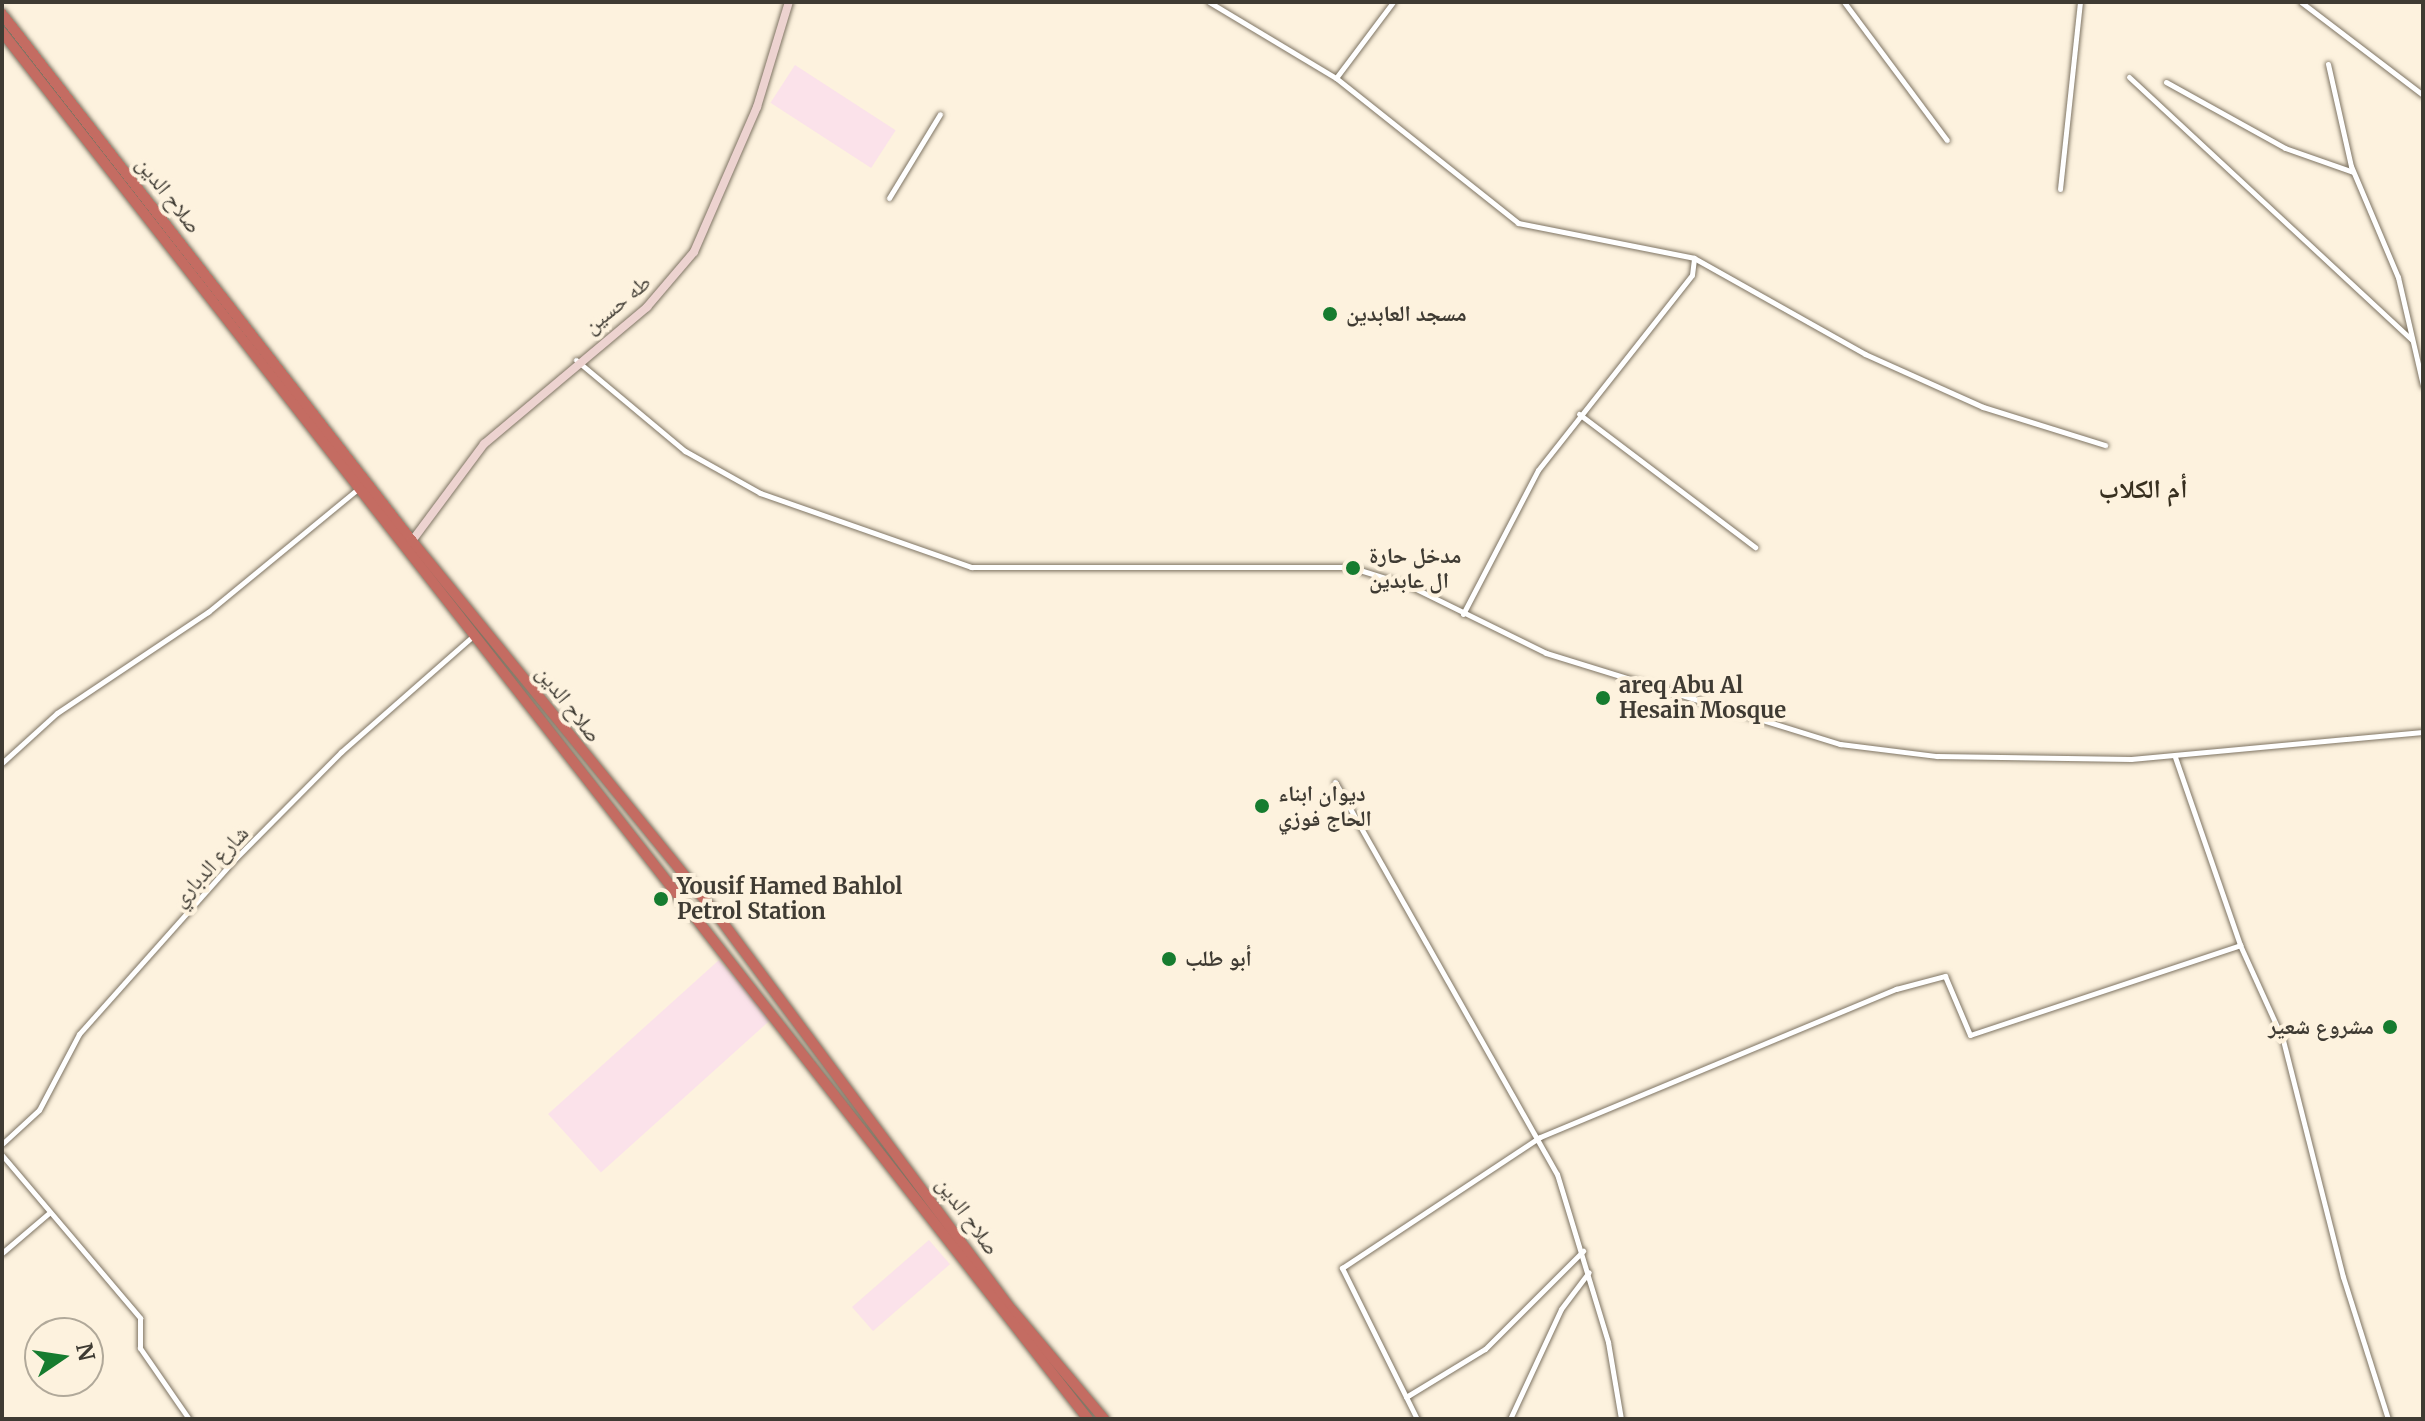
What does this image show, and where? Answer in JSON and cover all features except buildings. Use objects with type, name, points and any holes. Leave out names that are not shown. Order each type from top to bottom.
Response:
[{"type":"highway","name":"صلاح الدين","points":[[2,14],[474,636],[1088,1419]]},
{"type":"highway","name":"صلاح الدين","points":[[2,32],[577,747],[715,912],[1021,1322],[1104,1419]]},
{"type":"highway","points":[[567,754],[577,747]]},
{"type":"street","name":"طه حسين","points":[[412,541],[484,444],[527,414],[576,360],[666,289],[707,233],[789,2]]},
{"type":"street","points":[[1209,2],[1336,78],[1518,223],[1694,258],[1865,354],[1983,407],[2105,445]]},
{"type":"street","points":[[1336,78],[1393,2]]},
{"type":"street","points":[[1844,2],[1947,140]]},
{"type":"street","points":[[2060,189],[2080,2]]},
{"type":"street","points":[[2301,2],[2423,95]]},
{"type":"street","points":[[2328,64],[2353,172],[2375,209],[2423,385]]},
{"type":"street","points":[[2129,77],[2412,340]]},
{"type":"street","points":[[2166,82],[2285,148],[2353,172]]},
{"type":"street","points":[[889,198],[940,114]]},
{"type":"street","points":[[1463,614],[1538,470],[1579,414],[1692,275],[1694,258]]},
{"type":"street","points":[[576,360],[685,451],[760,493],[971,567],[1350,567],[1546,653],[1691,704],[1840,744],[1937,756],[2175,757],[2423,732]]},
{"type":"street","points":[[1579,414],[1755,547]]},
{"type":"street","points":[[2,763],[57,713],[208,612],[360,487]]},
{"type":"street","name":"شارع الدباري","points":[[2,1144],[39,1110],[79,1034],[235,859],[341,752],[474,636]]},
{"type":"street","points":[[2175,757],[2240,945],[2283,1040],[2343,1277],[2388,1419]]},
{"type":"street","points":[[1335,782],[1540,1137],[1583,1251],[1621,1419]]},
{"type":"street","points":[[1417,1419],[1342,1268],[1540,1137],[1896,989],[1945,976],[1970,1035],[2240,945]]},
{"type":"street","points":[[2,1155],[140,1318],[140,1348],[189,1419]]},
{"type":"street","points":[[2,1253],[50,1212]]},
{"type":"street","points":[[1406,1397],[1485,1349],[1583,1251]]},
{"type":"street","points":[[1510,1419],[1561,1309],[1589,1272]]},
{"type":"shaded area","points":[[795,65],[896,130],[871,168],[770,103]]},
{"type":"shaded area","points":[[719,960],[772,1019],[601,1173],[548,1114]]},
{"type":"shaded area","points":[[929,1240],[950,1264],[873,1331],[852,1307]]},
{"type":"place","name":"مسجد العابدين","points":[[1330,314]]},
{"type":"place","name":"مدخل حارة ال عابدين","points":[[1353,568]]},
{"type":"place","name":"areq Abu Al Hesain Mosque","points":[[1603,698]]},
{"type":"place","name":"ديوان ابناء الحاج فوزي","points":[[1262,806]]},
{"type":"place","name":"Yousif Hamed Bahlol Petrol Station","points":[[661,899]]},
{"type":"place","name":"أبو طلب","points":[[1169,959]]},
{"type":"place","name":"مشروع شعير","points":[[2390,1027]]},
{"type":"district","name":"أم الكلاب","points":[[2143,489]]}]
